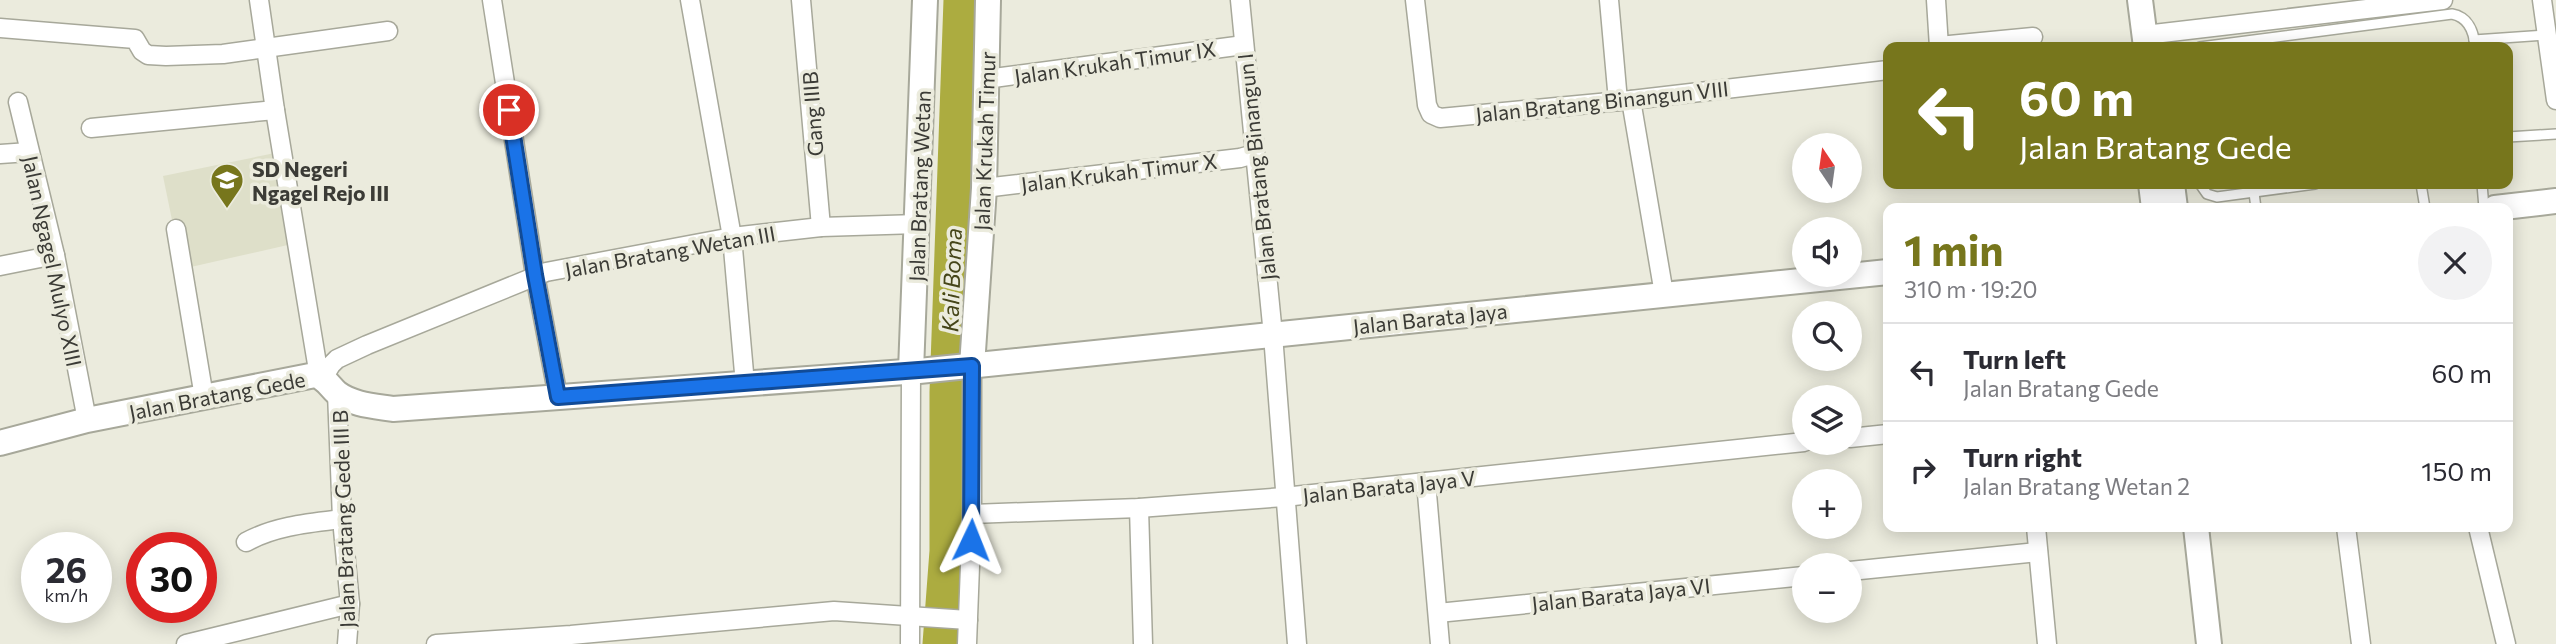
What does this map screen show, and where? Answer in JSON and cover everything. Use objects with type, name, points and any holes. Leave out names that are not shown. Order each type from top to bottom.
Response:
[{"type":"main road","name":"Jalan Bratang Wetan","points":[[915,371],[925,0]]},
{"type":"main road","name":"Jalan Krukah Timur","points":[[966,366],[984,188],[988,0]]},
{"type":"main road","points":[[2140,0],[2146,41]]},
{"type":"main road","points":[[2513,206],[2556,201]]},
{"type":"main road","name":"Jalan Barata Jaya","points":[[966,366],[1883,272]]},
{"type":"main road","name":"Jalan Bratang Gede","points":[[0,443],[87,421],[291,379],[327,382],[365,405],[393,409],[966,366]]},
{"type":"main road","points":[[2197,532],[2209,644]]},
{"type":"street","name":"Jalan Bratang Gede III B","points":[[259,0],[275,110],[327,382],[350,604],[347,644]]},
{"type":"street","points":[[492,0],[535,275],[558,397]]},
{"type":"street","points":[[691,0],[732,237],[745,384]]},
{"type":"street","name":"Gang IIIB","points":[[801,0],[821,227]]},
{"type":"street","name":"Jalan Bratang Binangun I","points":[[1240,0],[1273,335],[1297,644]]},
{"type":"street","name":"Jalan Bratang Binangun VIII","points":[[1415,0],[1427,105],[1431,114],[1440,118],[1883,71]]},
{"type":"street","points":[[1609,0],[1625,100],[1664,294]]},
{"type":"street","points":[[1936,0],[1939,42]]},
{"type":"street","points":[[2146,41],[2443,0]]},
{"type":"street","points":[[2542,0],[2556,100]]},
{"type":"street","points":[[0,28],[135,39],[142,51],[148,55],[223,54],[388,31]]},
{"type":"street","points":[[1986,42],[2033,37]]},
{"type":"street","name":"Jalan Krukah Timur IX","points":[[986,79],[1244,45]]},
{"type":"street","name":"Jalan Ngagel Mulyo XIII","points":[[18,102],[55,255],[87,421]]},
{"type":"street","points":[[91,128],[275,110]]},
{"type":"street","points":[[0,153],[29,152]]},
{"type":"street","name":"Jalan Krukah Timur X","points":[[984,188],[1240,158],[1254,154]]},
{"type":"street","name":"Jalan Bratang Wetan III","points":[[327,382],[337,359],[535,275],[732,237],[821,227],[918,224]]},
{"type":"street","points":[[176,229],[204,397]]},
{"type":"street","points":[[0,266],[55,255]]},
{"type":"street","points":[[966,366],[972,514],[960,619],[967,644]]},
{"type":"street","points":[[910,644],[918,615],[915,371]]},
{"type":"street","points":[[1862,436],[1883,434]]},
{"type":"street","name":"Jalan Barata Jaya V","points":[[972,514],[1139,508],[1284,496],[1792,443]]},
{"type":"street","points":[[1426,482],[1440,644]]},
{"type":"street","points":[[1139,508],[1143,644]]},
{"type":"street","points":[[246,542],[258,535],[296,525],[342,519]]},
{"type":"street","points":[[2036,532],[2047,644]]},
{"type":"street","points":[[2347,532],[2361,644]]},
{"type":"street","points":[[2479,532],[2506,644]]},
{"type":"street","points":[[1862,570],[2038,552]]},
{"type":"street","name":"Jalan Barata Jaya VI","points":[[1438,613],[1792,577]]},
{"type":"street","points":[[187,644],[350,604]]},
{"type":"street","points":[[436,644],[572,635],[834,611],[960,619]]},
{"type":"lane","points":[[2238,42],[2452,14],[2461,15],[2468,22],[2473,42]]},
{"type":"lane","points":[[2490,42],[2547,35]]},
{"type":"lane","points":[[2513,137],[2556,134]]},
{"type":"lane","points":[[2204,189],[2207,194],[2217,197],[2281,189]]},
{"type":"lane","points":[[2254,193],[2255,203]]},
{"type":"shaded area","name":"SD Negeri Ngagel Rejo III","points":[[275,153],[292,244],[182,269],[163,176]]},
{"type":"waterway","name":"Kali Boma","points":[[940,644],[947,551],[947,392],[961,0]]},
{"type":"place","name":"SD Negeri Ngagel Rejo III","points":[[227,210]]},
{"type":"route","points":[[509,110],[535,275],[558,397],[972,366],[971,540]]}]
